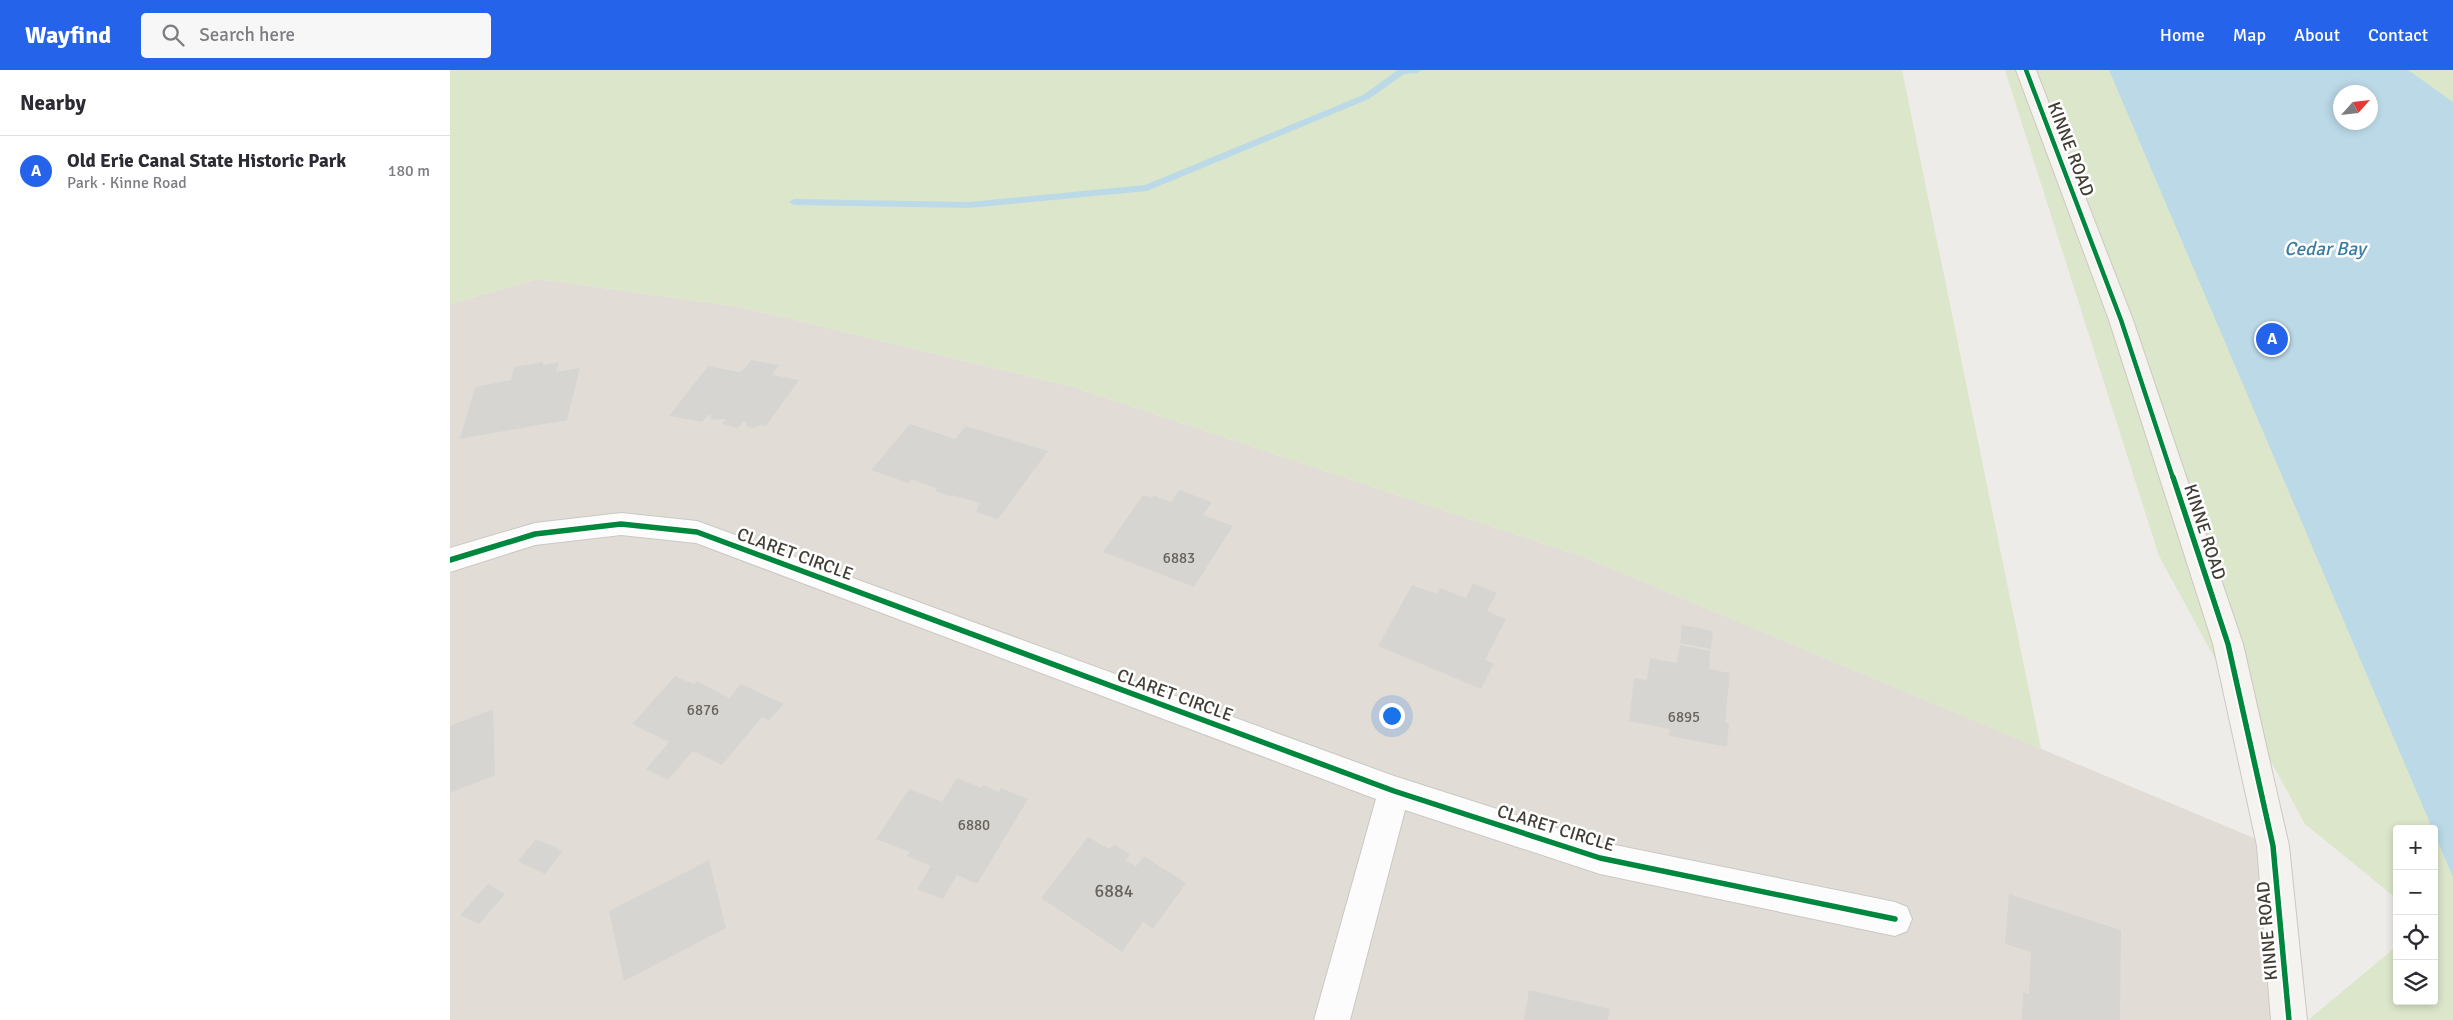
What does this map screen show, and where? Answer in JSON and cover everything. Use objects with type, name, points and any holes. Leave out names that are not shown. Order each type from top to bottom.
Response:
[{"type":"street","name":"KINNE ROAD","points":[[2026,70],[2121,320],[2228,644],[2274,846],[2289,1020]]},
{"type":"street","name":"CLARET CIRCLE","points":[[450,560],[535,534],[622,524],[697,532],[1394,790],[1600,858],[1895,919]]},
{"type":"street","points":[[1332,1020],[1394,790]]},
{"type":"shaded area","points":[[538,279],[740,307],[1073,387],[1586,558],[2273,846],[2289,1020],[450,1020],[450,304]]},
{"type":"green space","points":[[450,70],[1902,70],[2041,749],[1586,558],[1073,387],[740,307],[538,279],[450,304]]},
{"type":"green space","points":[[2005,70],[2453,70],[2453,1020],[2308,1020],[2393,949],[2393,1005],[2438,1005],[2438,825],[2393,825],[2393,896],[2305,824],[2159,556]]},
{"type":"water","name":"Cedar Bay","points":[[2109,70],[2408,70],[2453,102],[2453,877],[2438,842],[2438,825],[2431,825]]},
{"type":"building","points":[[751,360],[779,365],[772,375],[799,380],[766,426],[760,425],[754,428],[746,426],[746,422],[743,422],[738,428],[722,424],[726,419],[711,420],[711,415],[708,415],[702,422],[669,416],[708,366],[739,372]]},
{"type":"building","points":[[543,362],[543,365],[559,362],[556,372],[580,368],[567,420],[460,439],[475,387],[511,380],[514,367]]},
{"type":"building","points":[[910,424],[955,439],[966,426],[1048,451],[998,519],[976,512],[980,503],[952,495],[951,497],[936,491],[936,488],[911,479],[908,483],[871,470]]},
{"type":"building","points":[[1179,490],[1212,502],[1203,515],[1233,526],[1194,587],[1103,552],[1143,495],[1152,498],[1153,495],[1171,502]]},
{"type":"building","points":[[1473,583],[1497,593],[1487,611],[1506,619],[1485,660],[1494,663],[1481,689],[1378,646],[1412,585],[1437,594],[1440,588],[1466,598]]},
{"type":"building","points":[[1682,625],[1713,631],[1711,649],[1680,643]]},
{"type":"building","points":[[1680,645],[1710,651],[1709,669],[1730,673],[1725,723],[1729,723],[1727,747],[1669,736],[1670,729],[1629,721],[1634,678],[1647,680],[1650,658],[1677,663]]},
{"type":"building","points":[[675,676],[694,684],[697,681],[729,698],[741,684],[784,704],[769,720],[762,717],[722,765],[693,751],[668,780],[646,769],[669,742],[632,724]]},
{"type":"building","points":[[493,709],[495,775],[450,793],[450,726]]},
{"type":"building","points":[[957,778],[981,788],[983,785],[999,792],[1001,788],[1028,799],[977,884],[957,875],[943,899],[917,889],[931,866],[907,856],[910,852],[876,839],[909,789],[942,802]]},
{"type":"building","points":[[1088,837],[1109,849],[1115,845],[1130,854],[1126,860],[1136,866],[1144,856],[1186,883],[1153,929],[1143,922],[1122,952],[1041,898]]},
{"type":"building","points":[[536,839],[563,851],[545,874],[518,861]]},
{"type":"building","points":[[709,860],[726,928],[624,981],[609,911]]},
{"type":"building","points":[[488,884],[505,894],[479,924],[460,915]]},
{"type":"building","points":[[2009,894],[2121,930],[2120,1020],[2022,1020],[2023,992],[2029,994],[2031,952],[2005,944]]},
{"type":"building","points":[[1529,990],[1610,1009],[1608,1020],[1524,1020]]},
{"type":"waterway","points":[[794,202],[969,205],[1147,188],[1366,97],[1401,72],[1417,70]]},
{"type":"cycle path","points":[[2026,70],[2121,320],[2228,644],[2273,846],[2289,1020]]},
{"type":"cycle path","points":[[450,560],[535,534],[621,524],[697,532],[1394,791],[1600,858],[1895,919]]},
{"type":"place","name":"Old Erie Canal State Historic Park","points":[[2272,339]]}]
